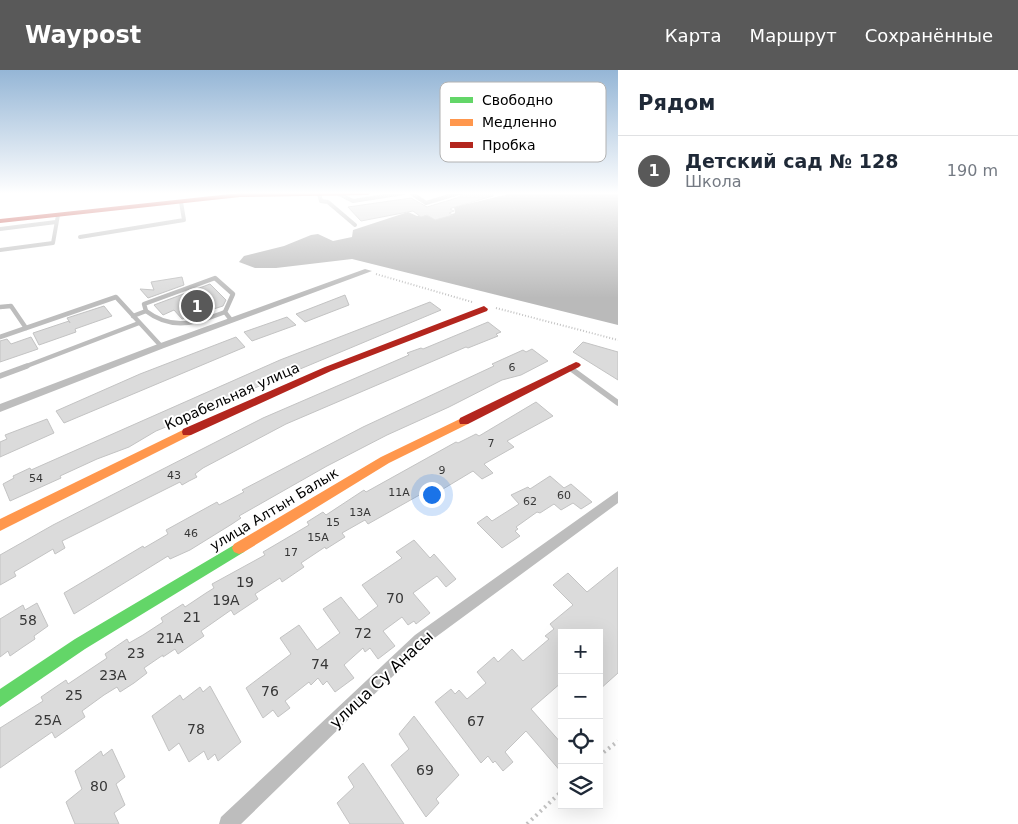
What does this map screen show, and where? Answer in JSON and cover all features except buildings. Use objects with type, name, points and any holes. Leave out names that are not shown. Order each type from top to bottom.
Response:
[{"type":"street","points":[[1,406],[161,346],[228,316],[368,271]]},
{"type":"street","name":"Корабельная улица","points":[[0,525],[170,440],[319,373],[484,309]]},
{"type":"street","name":"улица Алтын Балык","points":[[0,699],[80,644],[385,460],[573,367]]},
{"type":"street","name":"улица Су Анасы","points":[[228,824],[420,640],[618,496]]},
{"type":"lane","points":[[0,250],[52,243],[55,228]]},
{"type":"lane","points":[[80,237],[134,228]]},
{"type":"lane","points":[[214,278],[234,294],[228,316],[192,325],[157,322],[146,311],[144,304],[214,278]]},
{"type":"lane","points":[[0,337],[116,297],[161,346]]},
{"type":"lane","points":[[0,307],[11,306],[26,328]]},
{"type":"lane","points":[[133,316],[146,311]]},
{"type":"lane","points":[[0,376],[139,323]]},
{"type":"lane","points":[[573,367],[618,404]]},
{"type":"path","points":[[554,232],[563,228]]},
{"type":"path","points":[[561,235],[575,229]]},
{"type":"path","points":[[603,753],[618,741]]},
{"type":"path","points":[[527,824],[558,795]]},
{"type":"shaded area","points":[[359,228],[618,228],[618,325],[352,259],[276,268],[255,268],[239,262],[244,256],[284,246],[311,235],[318,234],[333,241],[352,237],[353,230]]},
{"type":"traffic: fast","points":[[0,699],[80,644],[239,548]]},
{"type":"traffic: slow","points":[[239,548],[385,460],[464,421]]},
{"type":"traffic: slow","points":[[0,525],[187,432]]},
{"type":"traffic: jam","points":[[187,432],[328,369],[484,309]]},
{"type":"traffic: jam","points":[[464,421],[576,365]]},
{"type":"place","name":"Детский сад № 128","points":[[197,306]]}]
